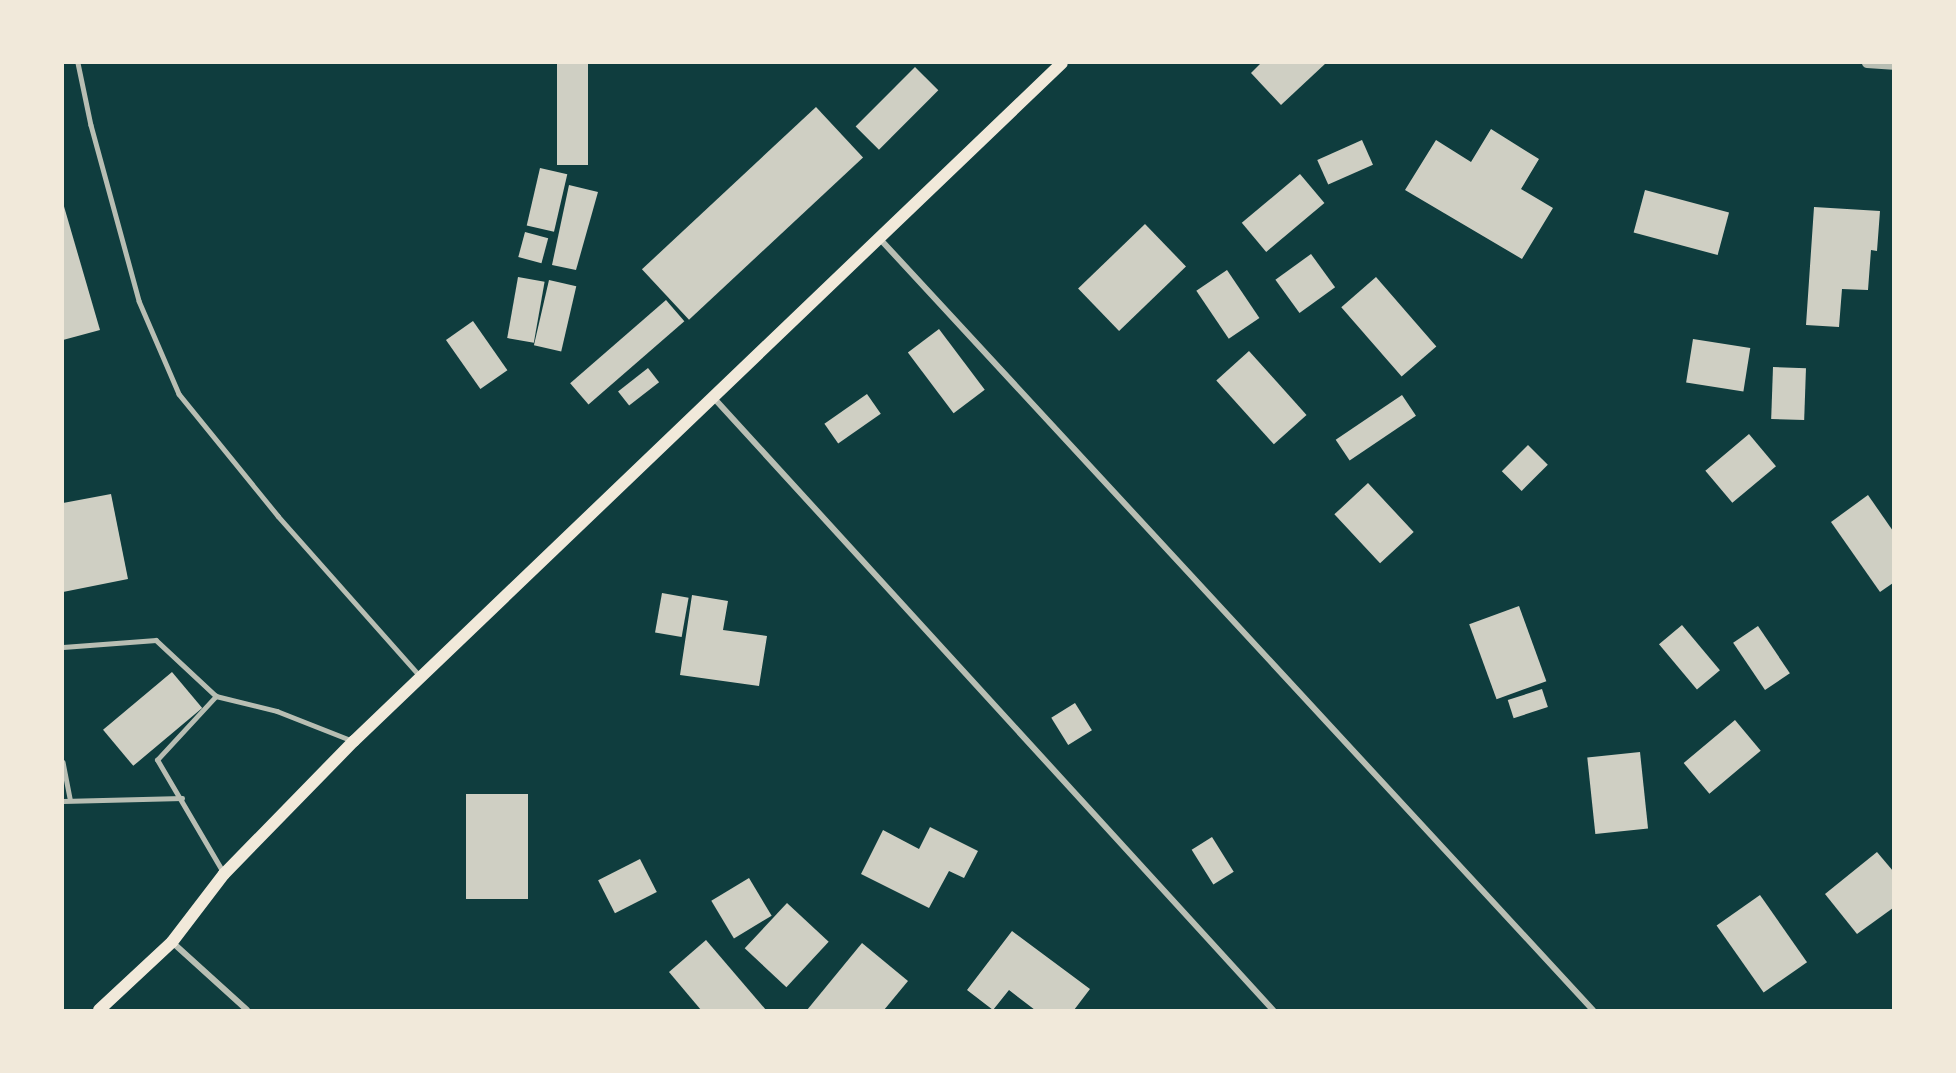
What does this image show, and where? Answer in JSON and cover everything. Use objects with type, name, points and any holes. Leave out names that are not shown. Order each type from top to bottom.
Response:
[{"type":"main road","points":[[99,1010],[172,942],[224,874],[354,741],[423,679],[712,396],[880,239],[1062,63]]},
{"type":"street","points":[[1867,63],[1893,65]]},
{"type":"street","points":[[880,239],[1593,1010]]},
{"type":"street","points":[[712,396],[1273,1010]]},
{"type":"street","points":[[172,942],[247,1010]]},
{"type":"lane","points":[[78,63],[91,125],[139,301],[179,394],[278,516],[423,679]]},
{"type":"lane","points":[[63,647],[156,640],[216,696],[277,711],[354,741]]},
{"type":"lane","points":[[216,696],[157,760],[182,798],[224,874]]},
{"type":"lane","points":[[63,762],[70,798]]},
{"type":"lane","points":[[63,801],[70,798],[182,798]]},
{"type":"building","points":[[557,63],[588,63],[588,165],[557,165]]},
{"type":"building","points":[[1261,63],[1326,63],[1281,105],[1251,73]]},
{"type":"building","points":[[915,67],[938,90],[879,150],[856,126]]},
{"type":"building","points":[[816,107],[863,157],[689,320],[642,269]]},
{"type":"building","points":[[1491,129],[1539,159],[1521,189],[1553,208],[1522,259],[1405,190],[1436,140],[1471,162]]},
{"type":"building","points":[[1362,140],[1373,165],[1328,185],[1317,160]]},
{"type":"building","points":[[540,168],[567,174],[554,232],[527,225]]},
{"type":"building","points":[[1300,174],[1324,203],[1266,252],[1242,223]]},
{"type":"building","points":[[569,185],[598,192],[576,270],[552,265]]},
{"type":"building","points":[[1645,190],[1729,213],[1718,255],[1634,233]]},
{"type":"building","points":[[63,203],[100,330],[63,340]]},
{"type":"building","points":[[1814,207],[1880,211],[1877,251],[1871,250],[1868,290],[1842,289],[1839,327],[1806,325]]},
{"type":"building","points":[[1145,224],[1186,266],[1119,331],[1078,289]]},
{"type":"building","points":[[525,232],[548,238],[541,263],[518,257]]},
{"type":"building","points":[[1311,254],[1335,287],[1300,313],[1275,280]]},
{"type":"building","points":[[1227,270],[1259,318],[1229,339],[1196,291]]},
{"type":"building","points":[[518,277],[545,282],[534,343],[507,338]]},
{"type":"building","points":[[1376,277],[1436,346],[1402,377],[1341,307]]},
{"type":"building","points":[[549,280],[576,286],[561,352],[534,345]]},
{"type":"building","points":[[666,300],[684,321],[589,404],[570,383]]},
{"type":"building","points":[[473,321],[507,370],[480,389],[446,340]]},
{"type":"building","points":[[939,329],[985,390],[954,413],[908,352]]},
{"type":"building","points":[[1693,339],[1750,348],[1743,392],[1686,382]]},
{"type":"building","points":[[1249,351],[1307,415],[1274,444],[1216,380]]},
{"type":"building","points":[[1773,367],[1806,368],[1804,420],[1771,419]]},
{"type":"building","points":[[648,368],[659,382],[629,406],[618,391]]},
{"type":"building","points":[[867,394],[881,414],[838,443],[824,424]]},
{"type":"building","points":[[1402,395],[1416,416],[1350,460],[1336,440]]},
{"type":"building","points":[[1749,434],[1776,466],[1732,503],[1705,471]]},
{"type":"building","points":[[1528,445],[1548,465],[1522,491],[1502,471]]},
{"type":"building","points":[[1368,483],[1414,532],[1380,563],[1334,514]]},
{"type":"building","points":[[111,494],[128,579],[63,592],[63,503]]},
{"type":"building","points":[[1868,495],[1893,531],[1893,583],[1880,592],[1831,522]]},
{"type":"building","points":[[662,593],[689,598],[682,637],[655,632]]},
{"type":"building","points":[[692,595],[728,601],[723,630],[767,636],[759,686],[680,675]]},
{"type":"building","points":[[1519,606],[1546,681],[1497,699],[1469,624]]},
{"type":"building","points":[[1682,625],[1720,670],[1697,689],[1659,644]]},
{"type":"building","points":[[1758,626],[1790,673],[1765,690],[1733,643]]},
{"type":"building","points":[[172,672],[202,708],[133,766],[103,730]]},
{"type":"building","points":[[1542,689],[1548,707],[1514,718],[1508,700]]},
{"type":"building","points":[[1075,703],[1092,730],[1068,745],[1051,718]]},
{"type":"building","points":[[1735,720],[1761,751],[1709,794],[1684,763]]},
{"type":"building","points":[[1640,752],[1648,829],[1595,834],[1587,758]]},
{"type":"building","points":[[466,794],[528,794],[528,899],[466,899]]},
{"type":"building","points":[[930,827],[978,851],[964,878],[949,871],[929,908],[861,874],[883,830],[919,849]]},
{"type":"building","points":[[1212,837],[1234,872],[1213,884],[1192,850]]},
{"type":"building","points":[[1877,852],[1893,871],[1893,908],[1857,934],[1825,894]]},
{"type":"building","points":[[640,859],[657,892],[615,913],[598,880]]},
{"type":"building","points":[[749,878],[772,916],[734,938],[711,901]]},
{"type":"building","points":[[1760,895],[1807,962],[1764,993],[1717,925]]},
{"type":"building","points":[[787,903],[829,942],[786,987],[745,948]]},
{"type":"building","points":[[1012,931],[1090,989],[1074,1010],[1035,1010],[1009,990],[993,1010],[967,990]]},
{"type":"building","points":[[706,940],[766,1010],[701,1010],[669,972]]},
{"type":"building","points":[[862,943],[908,981],[884,1010],[807,1010]]}]
